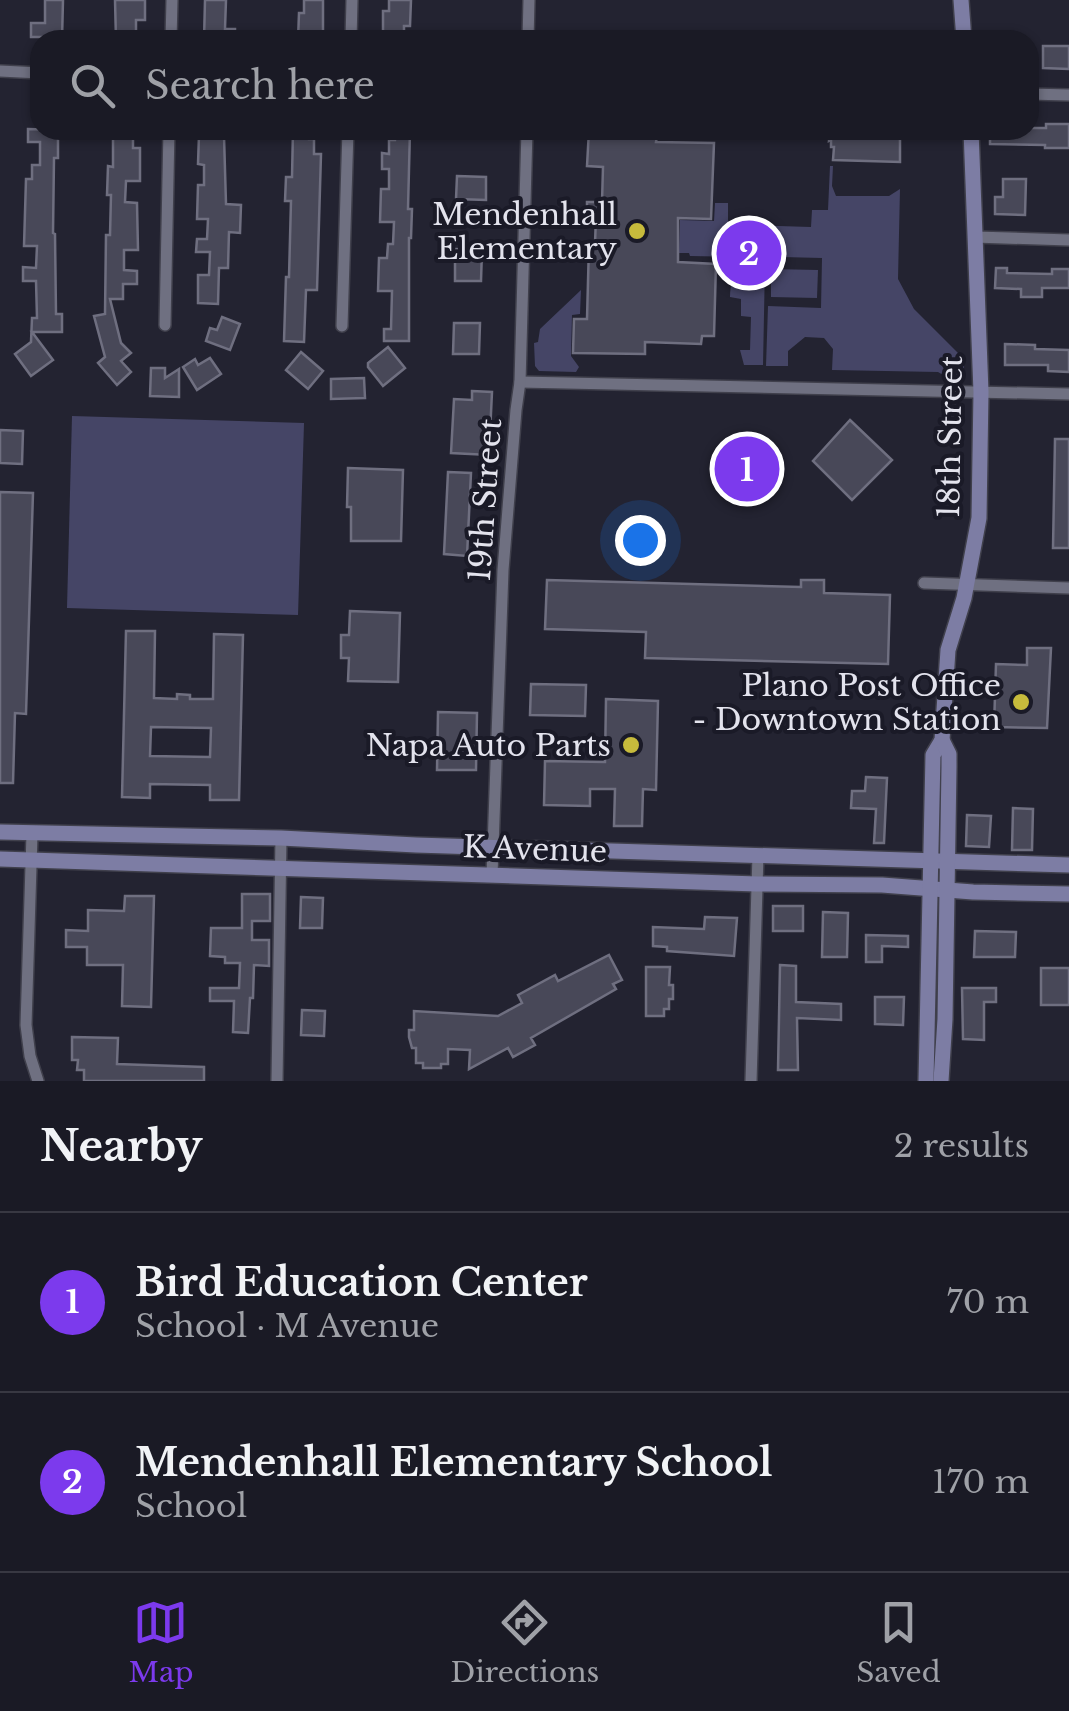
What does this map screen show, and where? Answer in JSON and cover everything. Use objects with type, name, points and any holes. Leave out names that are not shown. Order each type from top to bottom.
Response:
[{"type":"main road","points":[[961,0],[963,30]]},
{"type":"main road","name":"18th Street","points":[[926,1081],[933,755],[942,740],[948,650],[968,585],[979,518],[981,392],[970,140]]},
{"type":"main road","name":"18th Street","points":[[941,1081],[949,754],[942,740]]},
{"type":"main road","name":"K Avenue","points":[[0,832],[1069,866]]},
{"type":"main road","name":"K Avenue","points":[[0,858],[1069,894]]},
{"type":"street","points":[[171,30],[172,0]]},
{"type":"street","points":[[351,30],[352,0]]},
{"type":"street","points":[[528,30],[529,0]]},
{"type":"street","points":[[0,71],[30,72]]},
{"type":"street","points":[[1039,94],[1069,95]]},
{"type":"street","points":[[165,326],[168,140]]},
{"type":"street","points":[[342,326],[348,140]]},
{"type":"street","name":"19th Street","points":[[492,875],[504,570],[520,382],[527,140]]},
{"type":"street","points":[[975,237],[1069,240]]},
{"type":"street","points":[[520,382],[1069,394]]},
{"type":"street","points":[[924,584],[1069,588]]},
{"type":"street","points":[[32,834],[26,1025],[38,1081]]},
{"type":"street","points":[[276,1081],[281,838]]},
{"type":"street","points":[[751,1081],[758,855]]},
{"type":"shaded area","points":[[830,166],[836,196],[889,196],[900,189],[898,279],[914,309],[964,359],[964,378],[950,379],[938,372],[832,370],[833,349],[824,338],[805,337],[788,351],[788,366],[766,366],[768,306],[821,308],[822,258],[747,256],[747,242],[759,243],[759,238],[747,238],[747,225],[811,227],[812,210],[828,210]]},
{"type":"shaded area","points":[[715,203],[728,203],[728,227],[744,227],[743,257],[679,253],[680,220],[714,221]]},
{"type":"shaded area","points":[[739,264],[765,264],[763,365],[744,365],[740,350],[750,350],[751,317],[741,316],[741,299],[730,297]]},
{"type":"shaded area","points":[[771,269],[818,270],[817,298],[771,297]]},
{"type":"shaded area","points":[[581,290],[580,314],[572,315],[571,356],[579,367],[576,372],[539,371],[535,366],[534,343],[538,342],[540,329]]},
{"type":"shaded area","points":[[72,416],[304,423],[298,615],[67,608]]},
{"type":"building","points":[[45,0],[63,0],[62,30],[31,30],[31,23],[45,23]]},
{"type":"building","points":[[115,0],[145,0],[145,20],[136,20],[136,30],[116,30]]},
{"type":"building","points":[[205,0],[226,0],[225,29],[235,30],[204,30]]},
{"type":"building","points":[[304,0],[323,0],[323,30],[298,30],[299,13],[304,13]]},
{"type":"building","points":[[389,0],[411,0],[410,26],[404,26],[404,30],[383,30],[383,11],[389,11]]},
{"type":"building","points":[[1043,46],[1069,46],[1069,69],[1043,68]]},
{"type":"building","points":[[1046,124],[1069,124],[1069,148],[990,144],[990,140],[1039,140],[1039,128],[1046,128]]},
{"type":"building","points":[[28,129],[30,140],[58,140],[58,158],[54,158],[53,233],[56,314],[62,314],[62,332],[32,332],[53,360],[31,376],[15,354],[31,342],[32,318],[37,318],[36,281],[23,281],[23,267],[36,268],[37,246],[24,246],[26,179],[32,179],[32,165],[40,165],[40,142],[28,142]]},
{"type":"building","points":[[113,140],[133,140],[133,148],[140,148],[140,181],[126,181],[125,202],[137,203],[138,250],[124,250],[124,270],[137,271],[137,284],[123,284],[123,299],[110,299],[121,343],[131,353],[121,361],[131,372],[117,385],[98,363],[105,357],[94,316],[105,314],[111,195],[107,195],[108,166],[113,167]]},
{"type":"building","points":[[199,140],[224,140],[226,204],[241,205],[240,233],[229,232],[228,268],[219,268],[218,304],[198,303],[198,275],[209,275],[210,252],[196,252],[197,239],[207,239],[208,219],[197,219],[198,185],[204,185],[204,165],[198,164]]},
{"type":"building","points":[[293,140],[314,140],[314,154],[321,154],[317,290],[306,290],[304,342],[284,341],[291,201],[285,201],[286,177],[292,177]]},
{"type":"building","points":[[389,140],[410,140],[409,341],[384,341],[384,329],[391,329],[392,291],[378,291],[379,258],[387,258],[388,244],[393,244],[394,222],[380,222],[381,189],[389,189],[389,169],[382,169],[382,153],[389,154]]},
{"type":"building","name":"Mendenhall Elementary","points":[[588,140],[714,143],[711,219],[678,218],[678,262],[716,264],[714,336],[702,336],[701,344],[645,342],[645,354],[573,353],[574,319],[587,319],[589,244],[595,243],[596,217],[587,217],[587,202],[602,202],[603,167],[587,166]]},
{"type":"building","points":[[831,140],[900,140],[900,162],[833,160]]},
{"type":"building","points":[[457,176],[486,177],[486,200],[456,199]]},
{"type":"building","points":[[1003,179],[1026,179],[1025,215],[995,214],[995,197],[1003,197]]},
{"type":"building","points":[[455,249],[482,250],[481,281],[455,281]]},
{"type":"building","points":[[996,268],[1007,268],[1007,273],[1052,274],[1052,269],[1069,269],[1069,288],[1042,288],[1042,297],[1021,297],[1021,289],[995,288]]},
{"type":"building","points":[[222,317],[240,324],[230,350],[206,341],[210,328],[217,330]]},
{"type":"building","points":[[454,323],[480,323],[479,354],[453,354]]},
{"type":"building","points":[[1005,344],[1069,350],[1069,372],[1048,371],[1048,365],[1005,365]]},
{"type":"building","points":[[388,347],[405,368],[383,386],[368,363]]},
{"type":"building","points":[[301,352],[323,371],[308,389],[286,370]]},
{"type":"building","points":[[210,358],[221,374],[197,390],[183,367],[195,359],[198,365]]},
{"type":"building","points":[[151,368],[165,368],[165,378],[179,369],[179,397],[150,396]]},
{"type":"building","points":[[364,378],[365,398],[331,399],[331,379]]},
{"type":"building","points":[[472,391],[492,392],[489,455],[451,453],[454,399],[472,400]]},
{"type":"building","points":[[850,420],[892,460],[852,500],[813,461]]},
{"type":"building","points":[[0,430],[23,431],[22,464],[0,463]]},
{"type":"building","points":[[1055,439],[1069,439],[1069,548],[1053,548]]},
{"type":"building","points":[[348,468],[403,470],[401,541],[351,541]]},
{"type":"building","points":[[448,472],[471,473],[467,556],[444,554]]},
{"type":"building","points":[[0,492],[33,493],[26,714],[15,713],[13,783],[0,783]]},
{"type":"building","points":[[547,580],[801,587],[801,580],[824,580],[824,593],[890,595],[888,664],[645,658],[646,632],[545,629]]},
{"type":"building","points":[[350,611],[400,613],[398,682],[348,681],[349,658],[341,658],[341,635],[349,635]]},
{"type":"building","points":[[126,631],[155,631],[154,698],[177,699],[177,694],[190,695],[190,699],[213,699],[214,634],[243,635],[239,800],[210,800],[210,785],[150,784],[150,798],[122,797]],"holes":[[[151,727],[211,728],[210,757],[150,756]]]},
{"type":"building","name":"Plano Post Office - Downtown Station","points":[[1027,648],[1051,648],[1047,728],[994,727],[996,664],[1027,665]]},
{"type":"building","points":[[531,684],[586,685],[585,716],[530,715]]},
{"type":"building","name":"Napa Auto Parts","points":[[606,699],[658,701],[656,790],[643,789],[642,826],[614,826],[615,789],[590,789],[590,806],[544,805],[545,761],[605,762]]},
{"type":"building","points":[[438,712],[477,713],[476,770],[437,770]]},
{"type":"building","points":[[866,777],[887,778],[884,843],[874,843],[876,809],[851,808],[852,791],[865,791]]},
{"type":"building","points":[[1013,808],[1033,809],[1032,850],[1012,850]]},
{"type":"building","points":[[967,815],[991,816],[989,847],[966,846]]},
{"type":"building","points":[[242,894],[270,894],[270,921],[252,921],[252,940],[269,940],[269,966],[254,965],[248,1033],[233,1032],[234,1001],[210,1001],[210,988],[239,988],[240,963],[225,963],[225,957],[210,956],[211,928],[242,928]]},
{"type":"building","points":[[125,896],[154,896],[151,1007],[122,1006],[123,965],[87,965],[87,947],[66,947],[66,930],[88,931],[88,910],[124,911]]},
{"type":"building","points":[[301,897],[323,898],[322,928],[300,928]]},
{"type":"building","points":[[773,906],[803,906],[803,931],[773,931]]},
{"type":"building","points":[[823,912],[848,913],[847,957],[822,957]]},
{"type":"building","points":[[705,917],[737,918],[734,956],[667,951],[667,947],[653,946],[653,927],[704,929]]},
{"type":"building","points":[[975,931],[1016,932],[1015,957],[974,957]]},
{"type":"building","points":[[866,935],[908,936],[908,947],[882,946],[882,962],[866,962]]},
{"type":"building","points":[[609,955],[622,980],[613,984],[616,989],[531,1038],[535,1045],[513,1057],[508,1048],[469,1069],[470,1050],[448,1049],[448,1064],[441,1064],[441,1068],[423,1068],[423,1063],[416,1063],[416,1048],[412,1048],[409,1037],[409,1030],[414,1030],[414,1011],[498,1016],[522,1003],[518,995],[555,975],[558,981]]},
{"type":"building","points":[[780,965],[796,966],[796,1002],[841,1004],[841,1020],[797,1018],[798,1070],[778,1070]]},
{"type":"building","points":[[646,967],[670,967],[673,999],[669,999],[664,1016],[646,1016]]},
{"type":"building","points":[[1041,968],[1069,968],[1069,1005],[1041,1005]]},
{"type":"building","points":[[962,988],[996,988],[996,1002],[984,1002],[984,1040],[963,1039]]},
{"type":"building","points":[[875,997],[904,997],[903,1025],[875,1024]]},
{"type":"building","points":[[302,1010],[325,1011],[324,1036],[301,1035]]},
{"type":"building","points":[[72,1037],[118,1038],[117,1064],[204,1067],[204,1081],[84,1081],[84,1070],[77,1070],[78,1060],[72,1060]]},
{"type":"place","name":"Mendenhall Elementary","points":[[637,231]]},
{"type":"place","name":"Mendenhall Elementary School","points":[[749,253]]},
{"type":"place","name":"Bird Education Center","points":[[747,469]]},
{"type":"place","name":"Plano Post Office - Downtown Station","points":[[1021,702]]},
{"type":"place","name":"Napa Auto Parts","points":[[631,745]]}]
